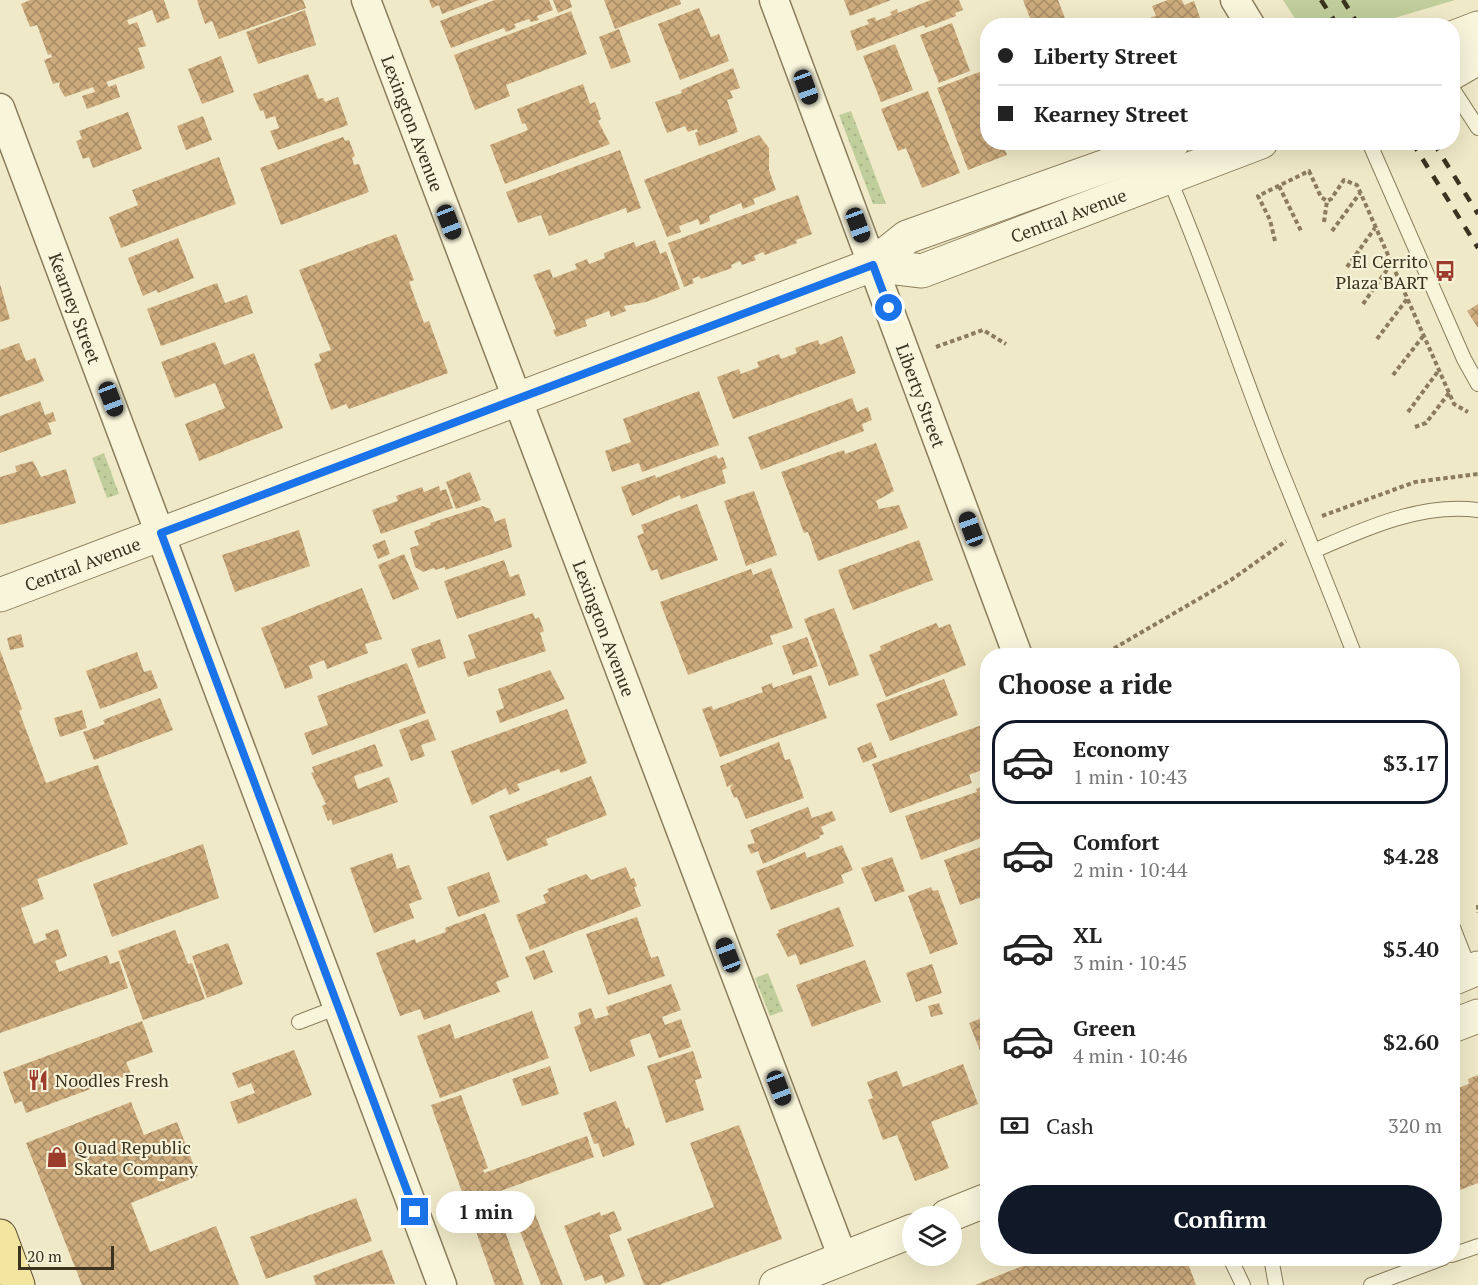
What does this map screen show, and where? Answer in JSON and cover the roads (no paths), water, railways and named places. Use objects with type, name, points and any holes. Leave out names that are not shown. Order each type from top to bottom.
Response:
[{"type":"main road","points":[[0,1236],[18,1285]]},
{"type":"street","name":"Lexington Avenue","points":[[366,0],[843,1258]]},
{"type":"street","name":"Liberty Street","points":[[774,0],[1015,648]]},
{"type":"street","points":[[1235,0],[1246,18]]},
{"type":"street","points":[[1460,35],[1478,28]]},
{"type":"street","points":[[1460,68],[1478,58]]},
{"type":"street","name":"Kearney Street","points":[[0,108],[442,1285]]},
{"type":"street","name":"Central Avenue","points":[[0,595],[873,265],[922,271],[1166,156],[1207,150]]},
{"type":"street","points":[[1460,1023],[1478,1016]]},
{"type":"street","points":[[962,1210],[980,1203]]},
{"type":"street","points":[[776,1285],[902,1235]]},
{"type":"lane","points":[[1460,100],[1478,128]]},
{"type":"lane","points":[[1373,150],[1464,359],[1478,384]]},
{"type":"lane","points":[[1166,156],[1284,478],[1316,550],[1352,648]]},
{"type":"lane","points":[[1316,550],[1388,520],[1435,511],[1478,510]]},
{"type":"lane","points":[[1460,951],[1467,973]]},
{"type":"lane","points":[[299,1022],[338,1007]]},
{"type":"lane","points":[[1460,1252],[1478,1246]]},
{"type":"lane","points":[[1234,1266],[1243,1285]]},
{"type":"lane","points":[[1273,1266],[1276,1285]]},
{"type":"lane","points":[[1371,1285],[1422,1266]]},
{"type":"railway","points":[[1321,0],[1333,18]]},
{"type":"railway","points":[[1343,0],[1354,18]]},
{"type":"railway","points":[[1417,150],[1478,248]]},
{"type":"railway","points":[[1438,150],[1478,214]]},
{"type":"place","name":"El Cerrito Plaza BART","points":[[1445,271]]},
{"type":"place","name":"Noodles Fresh","points":[[38,1080]]},
{"type":"place","name":"Quad Republic Skate Company","points":[[57,1157]]}]
